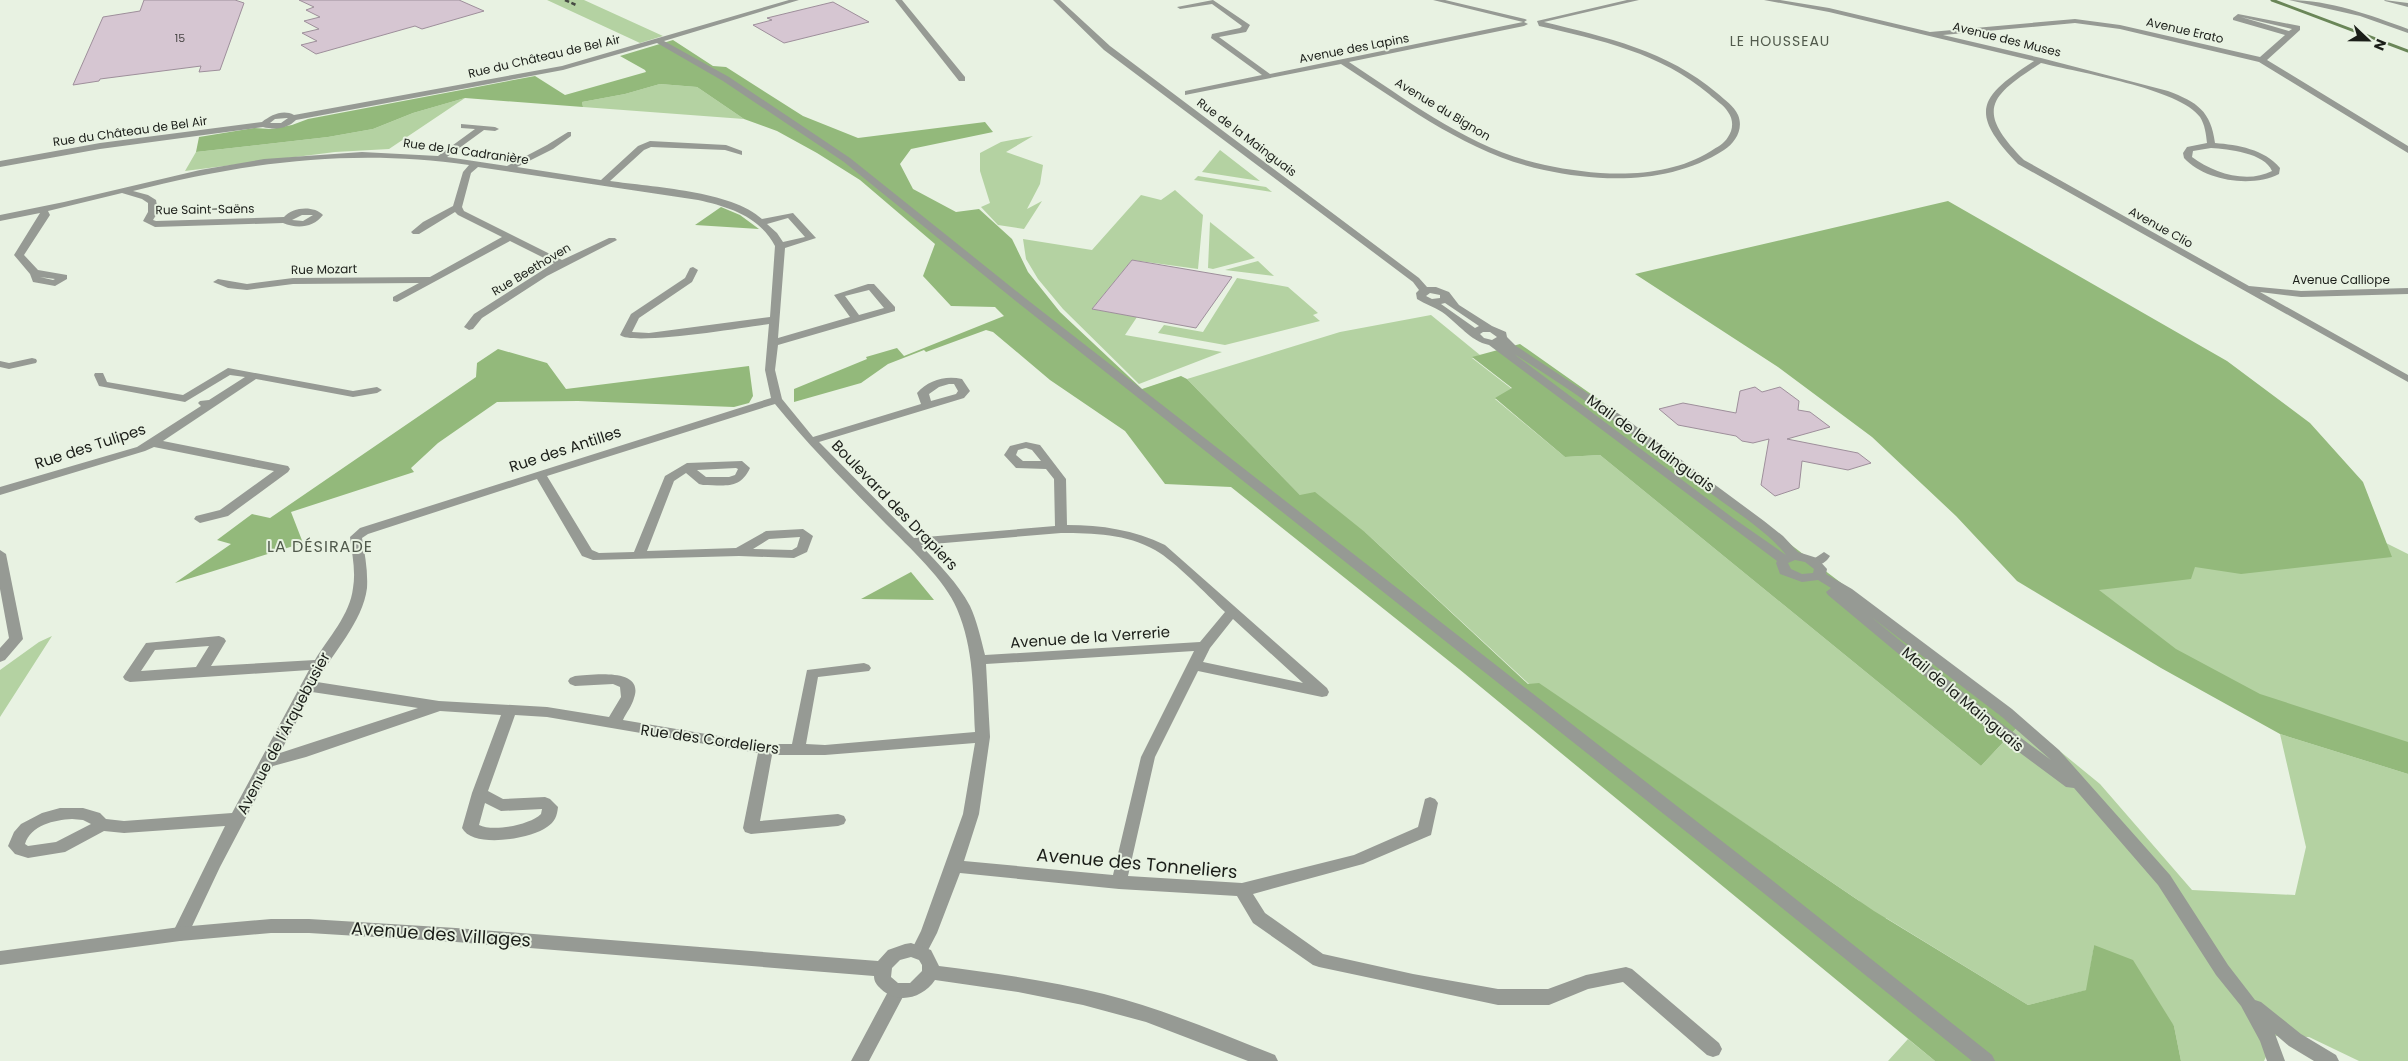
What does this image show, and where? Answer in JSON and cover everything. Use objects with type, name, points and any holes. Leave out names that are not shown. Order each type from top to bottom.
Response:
[{"type":"street","name":"Rue du Château de Bel Air","points":[[0,164],[100,146],[264,124],[267,120],[277,116],[288,115],[293,118],[537,73],[659,41],[796,0]]},
{"type":"street","points":[[898,0],[962,79]]},
{"type":"street","name":"Rue de la Mainguais","points":[[1056,0],[1107,48],[1416,280],[1425,291]]},
{"type":"street","points":[[1436,0],[1524,22],[1541,22],[1636,0]]},
{"type":"street","name":"Avenue des Muses","points":[[1767,0],[1817,8],[1932,34],[2149,87],[2174,96],[2193,107],[2206,119],[2211,145]]},
{"type":"street","points":[[1817,8],[1828,0]]},
{"type":"street","points":[[2292,0],[2362,14],[2408,31]]},
{"type":"street","points":[[2387,0],[2408,5]]},
{"type":"street","points":[[1180,7],[1212,2],[1246,26],[1244,30],[1219,34],[1215,38],[1268,76]]},
{"type":"street","points":[[2262,60],[2292,34],[2297,28],[2240,15],[2235,19],[2292,34]]},
{"type":"street","name":"Avenue Erato","points":[[1932,34],[2075,21],[2120,26],[2262,60],[2408,150]]},
{"type":"street","name":"Avenue des Lapins","points":[[1188,92],[1343,62],[1524,22]]},
{"type":"street","name":"Avenue du Bignon","points":[[1343,62],[1457,134],[1488,150],[1521,162],[1567,171],[1603,175],[1640,176],[1694,164],[1714,156],[1733,140],[1736,126],[1733,114],[1702,82],[1661,59],[1613,42],[1541,22]]},
{"type":"street","points":[[659,41],[726,79],[847,160],[1028,306],[1762,882],[1986,1061]]},
{"type":"street","name":"Avenue Clio","points":[[2041,60],[2022,72],[1994,96],[1991,120],[1997,135],[2021,162],[2408,379]]},
{"type":"street","points":[[464,126],[495,129]]},
{"type":"street","points":[[440,158],[482,128]]},
{"type":"street","points":[[507,169],[550,147],[568,134]]},
{"type":"street","points":[[603,183],[641,148],[650,144],[726,148],[739,153]]},
{"type":"street","points":[[2211,145],[2238,149],[2263,157],[2276,168],[2276,172],[2262,178],[2234,177],[2205,169],[2188,158],[2187,153],[2190,149],[2211,145]]},
{"type":"street","name":"Rue de la Cadranière","points":[[0,218],[211,171],[319,157],[381,154],[440,158],[711,200],[751,214],[763,222],[780,246]]},
{"type":"street","points":[[416,232],[426,224],[457,207],[467,172],[476,164]]},
{"type":"street","name":"Rue Saint-Saëns","points":[[122,190],[145,197],[153,202],[153,212],[148,221],[155,224],[286,220]]},
{"type":"street","points":[[457,207],[461,213],[562,264]]},
{"type":"street","points":[[35,273],[19,254],[45,215],[43,209]]},
{"type":"street","points":[[693,270],[689,280],[636,316],[625,335],[649,336],[774,320],[780,268],[780,246],[812,238],[790,215],[763,222]]},
{"type":"street","name":"Rue Mozart","points":[[397,300],[508,238]]},
{"type":"street","name":"Rue Beethoven","points":[[468,327],[478,316],[562,264],[590,248],[612,240]]},
{"type":"street","name":"Rue Mozart","points":[[218,282],[233,287],[256,288],[292,282],[431,280]]},
{"type":"street","points":[[772,343],[806,335],[891,308],[871,286],[838,295],[856,318]]},
{"type":"street","name":"Avenue Calliope","points":[[2244,287],[2301,294],[2408,291]]},
{"type":"street","points":[[1425,291],[1440,291],[1445,294],[1446,298],[1455,307],[1490,329],[1500,332],[1497,340],[1480,340],[1475,337],[1475,333],[1445,310],[1421,297],[1421,294],[1425,291]]},
{"type":"street","points":[[1430,302],[1438,302],[1446,298]]},
{"type":"street","name":"Boulevard des Drapiers","points":[[774,320],[770,370],[778,400],[811,441],[912,542],[947,582],[962,606],[972,630],[979,660],[983,737],[971,814],[954,866],[929,933],[920,951]]},
{"type":"street","points":[[1475,333],[1480,329],[1490,329]]},
{"type":"street","name":"Mail de la Mainguais","points":[[1497,340],[1729,522],[1789,558]]},
{"type":"street","points":[[0,364],[9,366],[32,361]]},
{"type":"street","points":[[185,399],[228,371],[353,394],[377,390]]},
{"type":"street","points":[[99,375],[103,384],[211,404]]},
{"type":"street","name":"Rue des Tulipes","points":[[0,491],[141,449],[254,376]]},
{"type":"street","name":"Rue des Antilles","points":[[364,531],[778,400]]},
{"type":"street","points":[[811,441],[927,404]]},
{"type":"street","points":[[153,443],[284,469],[224,513],[200,519]]},
{"type":"street","points":[[1049,465],[1060,479],[1061,529]]},
{"type":"street","points":[[639,556],[669,479],[687,467]]},
{"type":"street","points":[[540,474],[587,553],[598,557],[740,552]]},
{"type":"street","points":[[912,542],[1061,529],[1115,532],[1142,539],[1161,548],[1322,692],[1194,665]]},
{"type":"street","name":"Avenue de l'Arquebusier","points":[[180,934],[237,819],[319,666],[353,609],[359,593],[360,574],[356,537],[364,531]]},
{"type":"street","points":[[0,554],[3,580],[16,639],[0,657]]},
{"type":"street","points":[[1806,557],[1818,568],[1803,579],[1790,574],[1783,567],[1789,558],[1806,557]]},
{"type":"street","name":"Mail de la Mainguais","points":[[1818,568],[1878,627],[1997,728],[2091,798],[2164,880],[2222,970],[2247,1001],[2268,1039],[2276,1061]]},
{"type":"street","points":[[1118,882],[1148,757],[1204,646],[1232,612]]},
{"type":"street","points":[[200,672],[219,641],[151,646],[130,677],[319,666]]},
{"type":"street","name":"Avenue de la Verrerie","points":[[979,660],[1204,646]]},
{"type":"street","points":[[798,750],[812,673],[864,668]]},
{"type":"street","points":[[575,682],[614,679],[627,684],[628,697],[613,724]]},
{"type":"street","points":[[308,686],[439,706]]},
{"type":"street","points":[[268,761],[301,753],[439,706]]},
{"type":"street","name":"Rue des Cordeliers","points":[[439,706],[547,712],[766,749],[825,750],[983,737]]},
{"type":"street","points":[[480,792],[501,805],[545,803],[550,807],[549,816],[542,823],[530,829],[485,835],[470,828],[480,792],[510,709]]},
{"type":"street","points":[[766,749],[751,828],[838,820]]},
{"type":"street","points":[[1242,890],[1357,860],[1426,831],[1430,803]]},
{"type":"street","points":[[102,825],[93,817],[74,812],[46,817],[23,830],[16,846],[28,852],[59,848],[102,825],[124,827],[237,819]]},
{"type":"street","name":"Avenue des Tonneliers","points":[[954,866],[1118,882],[1242,890],[1259,918],[1319,960],[1498,997],[1549,997],[1586,982],[1626,974],[1713,1048]]},
{"type":"street","name":"Avenue des Villages","points":[[0,958],[180,934],[271,926],[346,927],[883,969]]},
{"type":"street","points":[[911,950],[920,951],[930,959],[931,972],[923,984],[916,988],[897,991],[887,986],[883,980],[883,969],[888,959],[895,954],[911,950]]},
{"type":"street","points":[[931,972],[1054,991],[1104,1002],[1159,1019],[1269,1061]]},
{"type":"street","points":[[860,1061],[897,991]]},
{"type":"street","name":"Mail de la Mainguais","points":[[2247,1001],[2295,1040],[2330,1061]]},
{"type":"green space","points":[[547,0],[584,0],[663,36],[640,43]]},
{"type":"green space","points":[[673,40],[713,66],[726,67],[803,116],[858,138],[985,122],[993,132],[911,149],[900,164],[913,189],[956,212],[979,209],[1012,239],[1028,272],[1060,312],[1142,389],[1181,376],[1187,379],[1300,495],[1315,492],[1366,533],[1528,684],[1539,683],[1874,911],[2028,1005],[2086,990],[2094,945],[2133,960],[2174,1026],[2181,1061],[1935,1061],[1459,669],[1231,487],[1165,484],[1125,431],[1050,380],[993,332],[986,330],[926,352],[924,350],[888,364],[861,383],[794,402],[794,389],[867,359],[866,357],[897,348],[904,356],[1004,316],[995,307],[951,306],[923,276],[935,244],[860,180],[777,131],[744,119],[697,87],[660,84],[625,94],[582,102],[583,107],[465,98],[413,113],[373,129],[328,137],[196,152],[199,137],[254,128],[271,129],[292,125],[308,119],[535,76],[565,95],[646,72],[620,56]]},
{"type":"green space","points":[[660,84],[697,87],[744,119],[583,107],[582,102],[625,94]]},
{"type":"green space","points":[[465,98],[389,149],[335,152],[185,171],[196,152],[328,137],[373,129],[413,113]]},
{"type":"green space","points":[[1033,136],[1006,152],[1043,165],[1040,184],[1027,209],[1042,201],[1024,229],[998,225],[981,207],[990,203],[980,171],[980,153],[1001,142]]},
{"type":"green space","points":[[1220,150],[1260,181],[1202,172]]},
{"type":"green space","points":[[1198,176],[1266,187],[1272,192],[1194,180]]},
{"type":"green space","points":[[1175,190],[1203,215],[1198,269],[1132,260],[1092,309],[1137,317],[1125,335],[1222,352],[1139,384],[1063,309],[1038,279],[1026,259],[1023,239],[1092,250],[1141,195],[1161,200]]},
{"type":"green space","points":[[1948,201],[2227,361],[2310,423],[2363,482],[2392,557],[2241,574],[2195,567],[2191,579],[2099,590],[2176,649],[2260,694],[2408,742],[2408,774],[2280,734],[2161,668],[2017,581],[1956,516],[1872,437],[1778,367],[1635,274]]},
{"type":"green space","points":[[721,207],[740,215],[759,229],[695,225]]},
{"type":"green space","points":[[1210,222],[1255,258],[1213,269],[1208,268]]},
{"type":"green space","points":[[1258,261],[1274,276],[1225,270]]},
{"type":"green space","points":[[1237,278],[1288,287],[1318,313],[1313,315],[1320,321],[1225,345],[1158,333],[1164,325],[1203,332]]},
{"type":"green space","points":[[1431,315],[1480,355],[1472,358],[1512,389],[1495,399],[1565,457],[1600,455],[1981,766],[2023,721],[2100,784],[2192,890],[2295,895],[2306,847],[2280,734],[2408,774],[2408,1061],[2359,1061],[2309,1037],[2276,1036],[2264,1061],[2181,1061],[2174,1026],[2094,945],[2087,990],[2028,1005],[1886,918],[1880,921],[1858,900],[1539,684],[1529,684],[1366,533],[1300,495],[1187,379],[1340,332]]},
{"type":"green space","points":[[1520,344],[1608,406],[2023,721],[1981,766],[1600,455],[1565,457],[1495,398],[1512,388],[1472,357]]},
{"type":"green space","points":[[498,349],[547,363],[566,389],[749,366],[753,396],[749,403],[734,407],[578,401],[497,402],[438,443],[411,468],[414,472],[291,512],[303,543],[175,583],[231,544],[217,540],[252,514],[270,518],[476,377],[477,363]]},
{"type":"green space","points":[[2386,543],[2408,554],[2408,760],[2298,723],[2040,576]]},
{"type":"green space","points":[[911,572],[934,600],[861,599]]},
{"type":"green space","points":[[52,636],[0,717],[0,670],[39,642]]},
{"type":"green space","points":[[1908,1039],[1935,1061],[1888,1061]]},
{"type":"building","points":[[144,0],[235,0],[244,3],[220,70],[199,72],[201,66],[100,79],[99,81],[73,85],[103,17],[140,11]]},
{"type":"building","points":[[299,0],[459,0],[484,11],[422,29],[415,26],[316,54],[301,45],[317,41],[302,33],[319,29],[304,21],[320,17],[306,10],[314,7]]},
{"type":"building","points":[[833,2],[869,22],[784,43],[753,25],[772,20],[767,18]]},
{"type":"building","points":[[1132,260],[1232,277],[1196,328],[1092,309]]},
{"type":"building","points":[[1755,387],[1762,392],[1780,387],[1799,401],[1798,410],[1810,412],[1830,427],[1787,439],[1858,453],[1871,463],[1848,470],[1802,461],[1799,488],[1775,496],[1761,485],[1769,439],[1753,443],[1742,441],[1736,436],[1678,425],[1659,409],[1683,403],[1736,413],[1740,391]]},
{"type":"waterway","points":[[2272,0],[2408,51]]},
{"type":"railway","points":[[565,0],[576,5]]},
{"type":"district","name":"LE HOUSSEAU","points":[[1780,41]]},
{"type":"district","name":"LA DÉSIRADE","points":[[320,546]]}]
